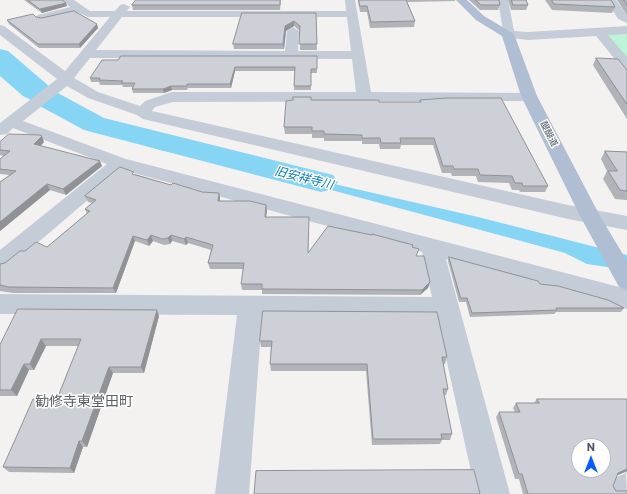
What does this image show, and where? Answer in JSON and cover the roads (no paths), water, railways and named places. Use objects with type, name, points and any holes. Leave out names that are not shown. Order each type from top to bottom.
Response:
[{"type":"main road","points":[[461,0],[480,18],[508,34]]},
{"type":"main road","name":"醍醐道","points":[[508,34],[529,96],[595,225],[627,281]]},
{"type":"street","points":[[67,0],[88,14],[352,14]]},
{"type":"street","points":[[12,122],[60,84],[129,0]]},
{"type":"street","points":[[350,0],[364,96]]},
{"type":"street","points":[[503,0],[508,34],[528,36],[627,30]]},
{"type":"street","points":[[611,0],[622,17],[627,20]]},
{"type":"street","points":[[42,17],[79,8]]},
{"type":"street","points":[[0,29],[60,84],[144,112],[149,116],[595,225],[627,223]]},
{"type":"street","points":[[291,54],[293,31]]},
{"type":"street","points":[[599,32],[622,54],[627,65]]},
{"type":"street","points":[[86,54],[358,55]]},
{"type":"street","points":[[144,112],[150,104],[172,97],[529,96]]},
{"type":"street","points":[[12,122],[120,163],[627,299]]},
{"type":"street","points":[[0,262],[120,163]]},
{"type":"street","points":[[432,247],[493,494]]},
{"type":"street","points":[[0,304],[446,307]]},
{"type":"street","points":[[232,494],[250,306]]},
{"type":"water","points":[[0,62],[17,79],[52,104],[85,116],[110,130],[142,140],[478,217],[627,255],[627,270],[587,264],[565,253],[514,239],[324,188],[261,175],[203,159],[160,150],[87,128],[23,96],[0,76]]},
{"type":"waterway","name":"旧安祥寺川","points":[[0,56],[46,98],[94,124],[321,182]]},
{"type":"district","name":"勧修寺東堂田町","points":[[84,401]]}]
